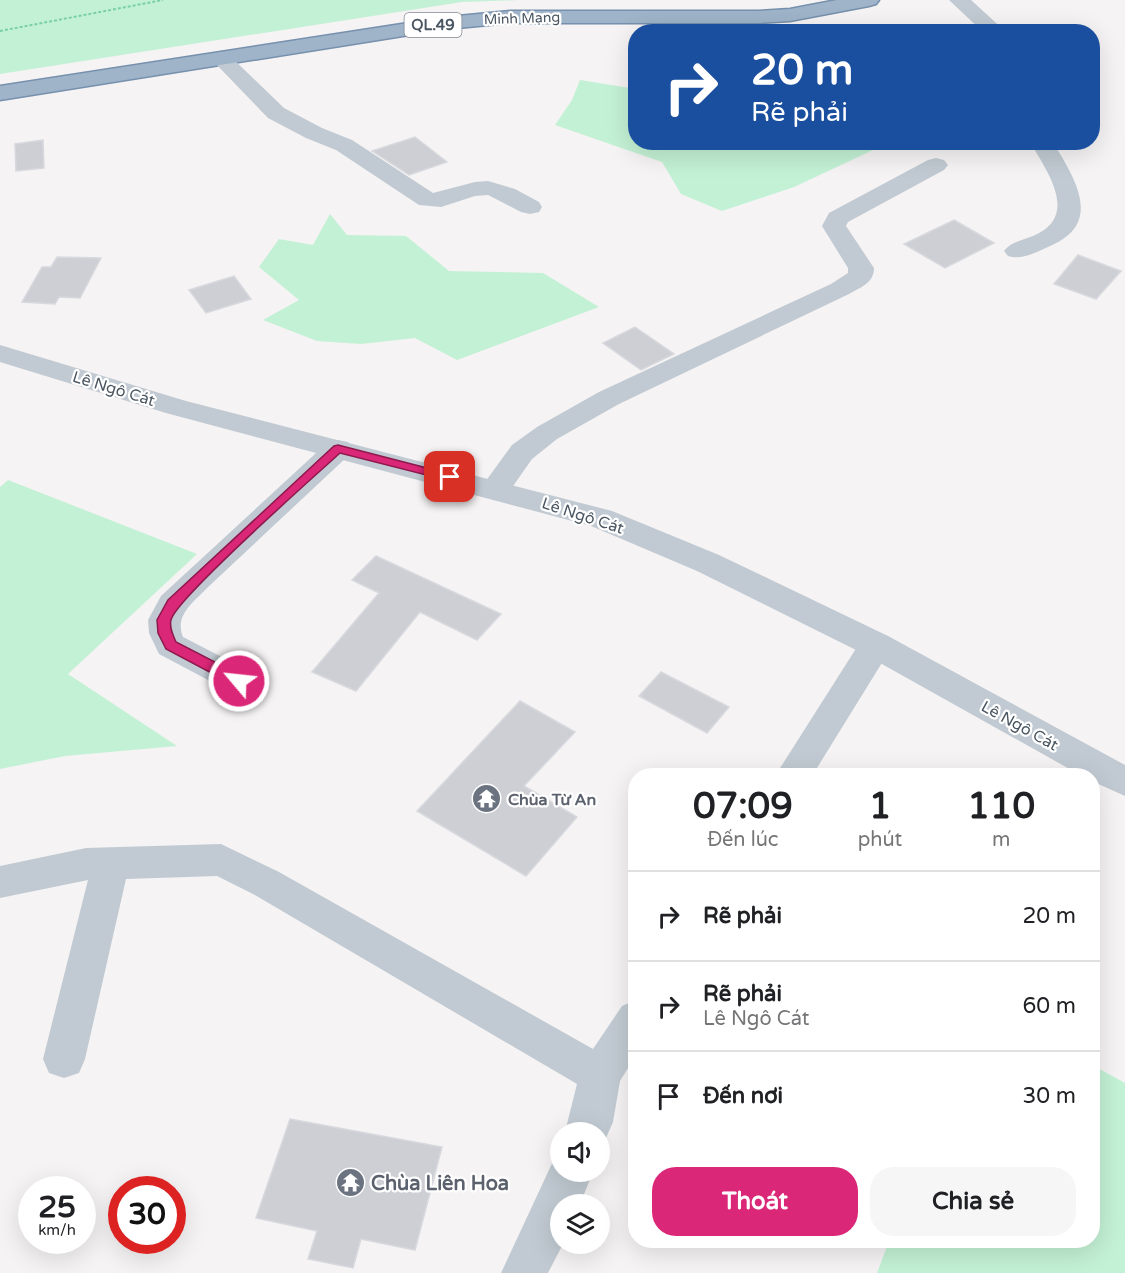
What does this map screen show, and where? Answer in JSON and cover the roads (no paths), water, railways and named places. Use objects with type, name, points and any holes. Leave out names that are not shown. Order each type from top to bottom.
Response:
[{"type":"highway","name":"Minh Mạng","points":[[0,93],[447,23],[500,18],[759,17],[790,15],[869,0]]},
{"type":"street","points":[[959,0],[987,24]]},
{"type":"street","points":[[221,58],[276,113],[344,145],[427,200],[441,200],[484,187],[495,189],[530,207]]},
{"type":"street","points":[[1017,251],[1051,237],[1061,229],[1068,216],[1071,200],[1067,187],[1046,150]]},
{"type":"street","points":[[495,489],[522,453],[547,433],[609,399],[840,289],[861,276],[861,268],[834,226],[838,218],[936,165]]},
{"type":"street","name":"Lê Ngô Cát","points":[[0,353],[176,407],[601,518],[708,563],[876,645],[1100,768]]},
{"type":"street","points":[[239,681],[171,645],[165,633],[164,620],[172,604],[196,580],[338,449]]},
{"type":"street","points":[[798,768],[876,645]]},
{"type":"street","name":"Lê Ngô Cát","points":[[1100,768],[1125,782]]},
{"type":"street","points":[[0,882],[86,864],[220,860],[600,1075]]},
{"type":"street","points":[[64,1059],[111,863]]},
{"type":"street","points":[[591,1122],[600,1075],[628,1031]]},
{"type":"street","points":[[524,1273],[567,1182]]},
{"type":"place","name":"Chùa Từ An","points":[[487,799]]},
{"type":"place","name":"Chùa Liên Hoa","points":[[350,1183]]}]
